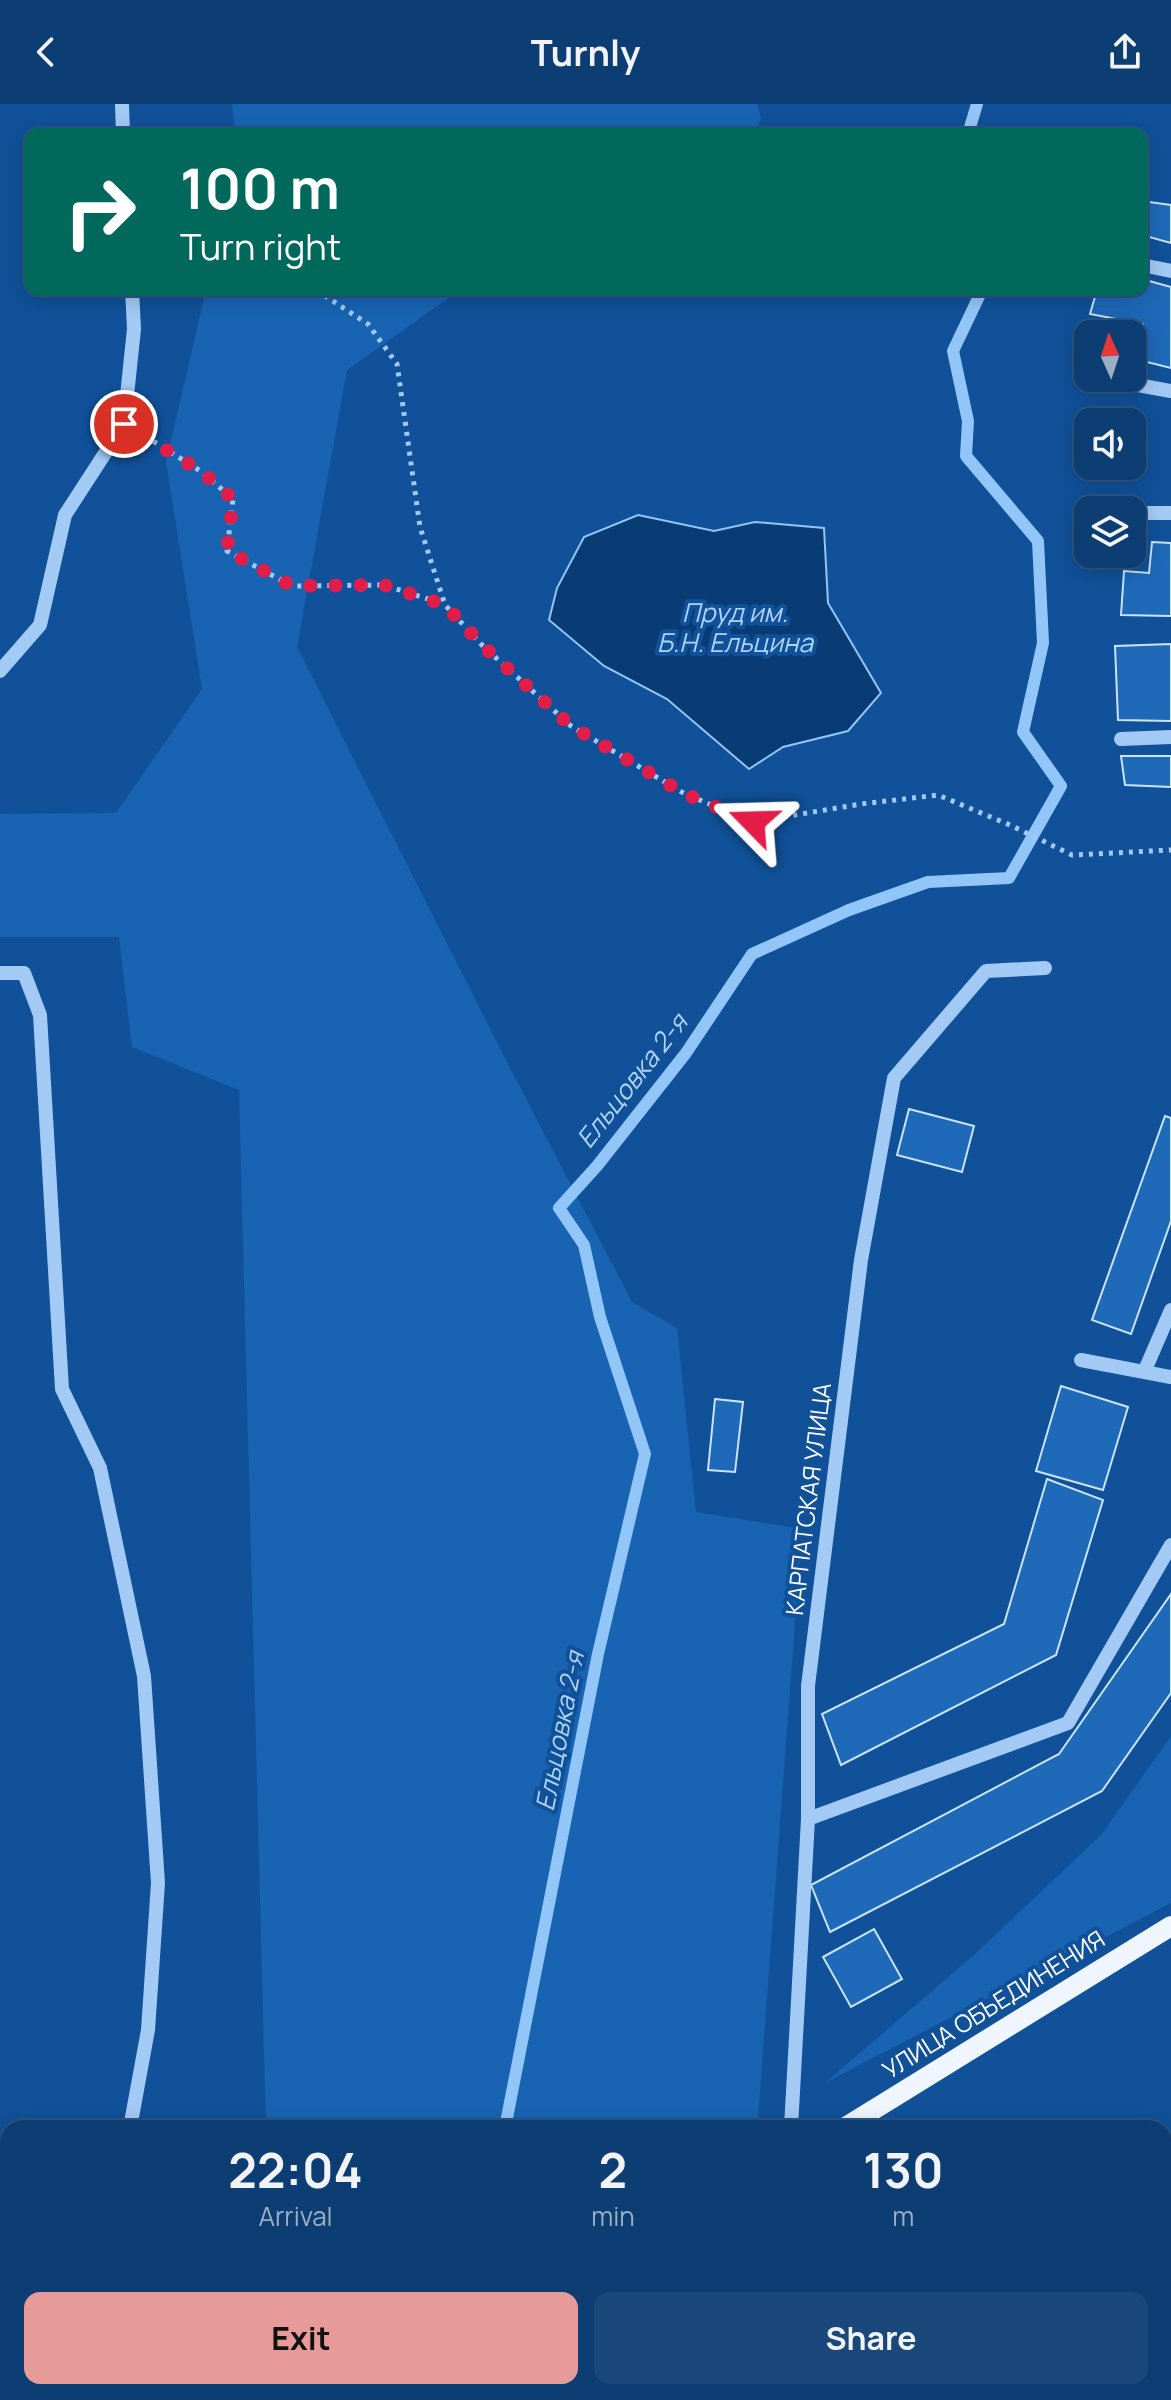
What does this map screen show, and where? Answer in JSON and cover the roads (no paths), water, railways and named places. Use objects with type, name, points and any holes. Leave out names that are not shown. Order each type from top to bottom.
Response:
[{"type":"main road","name":"УЛИЦА ОБЪЕДИНЕНИЯ","points":[[857,2120],[1171,1926]]},
{"type":"street","points":[[122,104],[123,128]]},
{"type":"street","points":[[1148,266],[1171,271]]},
{"type":"street","points":[[0,671],[40,625],[65,515],[124,424],[134,329],[132,296]]},
{"type":"street","points":[[1146,386],[1171,391]]},
{"type":"street","points":[[1146,513],[1171,513]]},
{"type":"street","points":[[1121,739],[1171,737]]},
{"type":"street","name":"КАРПАТСКАЯ УЛИЦА","points":[[791,2120],[808,1819],[808,1686],[861,1260],[894,1078],[986,971],[1045,968]]},
{"type":"street","points":[[0,973],[24,973],[40,1015],[62,1389],[100,1468],[144,1676],[158,1883],[148,2030],[131,2120]]},
{"type":"street","points":[[1145,1370],[1171,1310]]},
{"type":"street","points":[[1081,1360],[1171,1377]]},
{"type":"street","points":[[808,1819],[1068,1723],[1171,1545]]},
{"type":"water","name":"Пруд им. Б.Н. Ельцина","points":[[638,515],[714,531],[755,522],[824,528],[828,603],[881,693],[848,731],[783,747],[749,769],[667,699],[604,666],[549,620],[557,588],[584,537]]},
{"type":"waterway","name":"Ельцовка 2-я","points":[[970,128],[977,104]]},
{"type":"waterway","name":"Ельцовка 2-я","points":[[507,2120],[598,1654],[645,1454],[600,1317],[584,1245],[559,1208],[597,1166],[686,1053],[752,954],[849,910],[928,882],[1009,878],[1061,786],[1023,732],[1043,643],[1038,541],[966,456],[968,421],[953,351],[979,296]]}]
